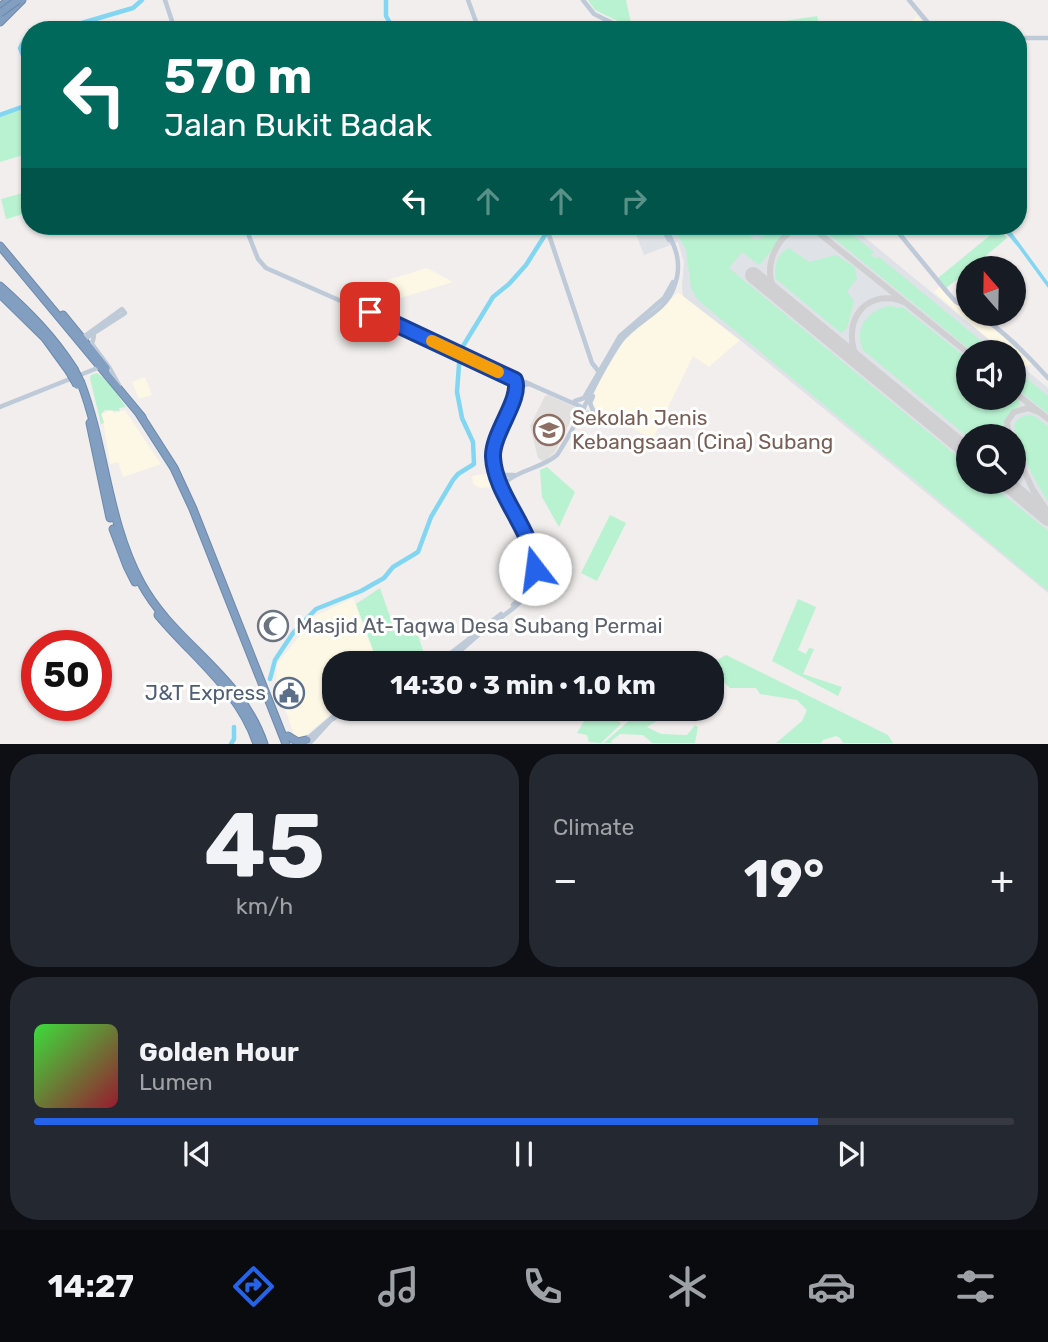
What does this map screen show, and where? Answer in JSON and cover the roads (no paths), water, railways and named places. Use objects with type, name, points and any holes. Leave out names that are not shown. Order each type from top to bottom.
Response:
[{"type":"highway","points":[[0,7],[10,0]]},
{"type":"highway","points":[[0,14],[10,0]]},
{"type":"highway","points":[[0,14],[20,0]]},
{"type":"highway","points":[[0,22],[20,0]]},
{"type":"highway","points":[[0,240],[83,340],[100,366],[163,443],[177,467],[239,627],[288,741],[306,742]]},
{"type":"highway","points":[[0,246],[73,336],[121,388],[133,406]]},
{"type":"highway","points":[[0,286],[50,334],[71,370]]},
{"type":"highway","points":[[0,294],[45,338],[79,381],[95,443],[106,504],[115,538],[127,566],[153,610],[226,689],[264,744]]},
{"type":"highway","points":[[91,372],[94,367],[100,366]]},
{"type":"highway","points":[[91,372],[100,366]]},
{"type":"highway","points":[[140,415],[169,459],[193,509]]},
{"type":"highway","points":[[257,732],[257,744]]},
{"type":"main road","points":[[165,0],[172,21]]},
{"type":"main road","points":[[468,0],[476,21]]},
{"type":"main road","points":[[583,0],[594,14],[608,21]]},
{"type":"main road","points":[[909,0],[926,21]]},
{"type":"main road","points":[[1027,38],[1048,38]]},
{"type":"main road","points":[[249,235],[258,259],[266,268],[349,302],[490,367],[514,379],[517,389]]},
{"type":"main road","points":[[549,235],[594,366],[600,369]]},
{"type":"main road","points":[[567,400],[582,400],[620,336],[664,298],[672,286],[676,264],[667,235]]},
{"type":"main road","points":[[459,651],[520,603],[534,586],[538,572],[537,556],[507,488],[507,481],[552,459],[562,447],[622,339],[672,294],[679,265],[674,243],[669,235]]},
{"type":"main road","points":[[900,235],[956,302]]},
{"type":"main road","points":[[83,340],[124,311]]},
{"type":"main road","points":[[64,317],[79,331],[95,331]]},
{"type":"main road","points":[[996,326],[1020,347],[1048,378]]},
{"type":"main road","points":[[95,331],[92,344],[121,388]]},
{"type":"main road","points":[[73,336],[83,340],[100,366]]},
{"type":"main road","points":[[490,367],[584,408]]},
{"type":"main road","points":[[0,407],[79,381],[91,372]]},
{"type":"main road","points":[[454,651],[514,605],[526,593],[533,576],[534,557],[495,468],[495,440],[517,389],[524,385],[535,385]]},
{"type":"main road","points":[[574,426],[585,414],[594,413],[590,403],[595,385]]},
{"type":"main road","points":[[577,404],[580,415]]},
{"type":"main road","points":[[495,468],[504,475],[515,475]]},
{"type":"main road","points":[[306,742],[329,721]]},
{"type":"main road","points":[[306,742],[330,721]]},
{"type":"water","points":[[1008,235],[1014,235],[1048,282],[1048,288],[1026,256]]},
{"type":"waterway","points":[[89,21],[133,8],[142,0]]},
{"type":"waterway","points":[[386,0],[386,16],[389,21]]},
{"type":"waterway","points":[[21,46],[21,50]]},
{"type":"waterway","points":[[0,115],[21,107]]},
{"type":"waterway","points":[[270,679],[275,660],[293,633],[316,609],[361,591],[384,578],[393,567],[418,552],[431,517],[453,480],[474,464],[473,442],[462,418],[457,392],[460,351],[493,297],[526,265],[545,235]]},
{"type":"waterway","points":[[250,701],[256,692]]},
{"type":"waterway","points":[[231,744],[234,727]]},
{"type":"place","name":"Sekolah Jenis Kebangsaan (Cina) Subang","points":[[549,430]]},
{"type":"place","name":"Masjid At-Taqwa Desa Subang Permai","points":[[273,626]]},
{"type":"place","name":"J&T Express","points":[[289,693]]}]
